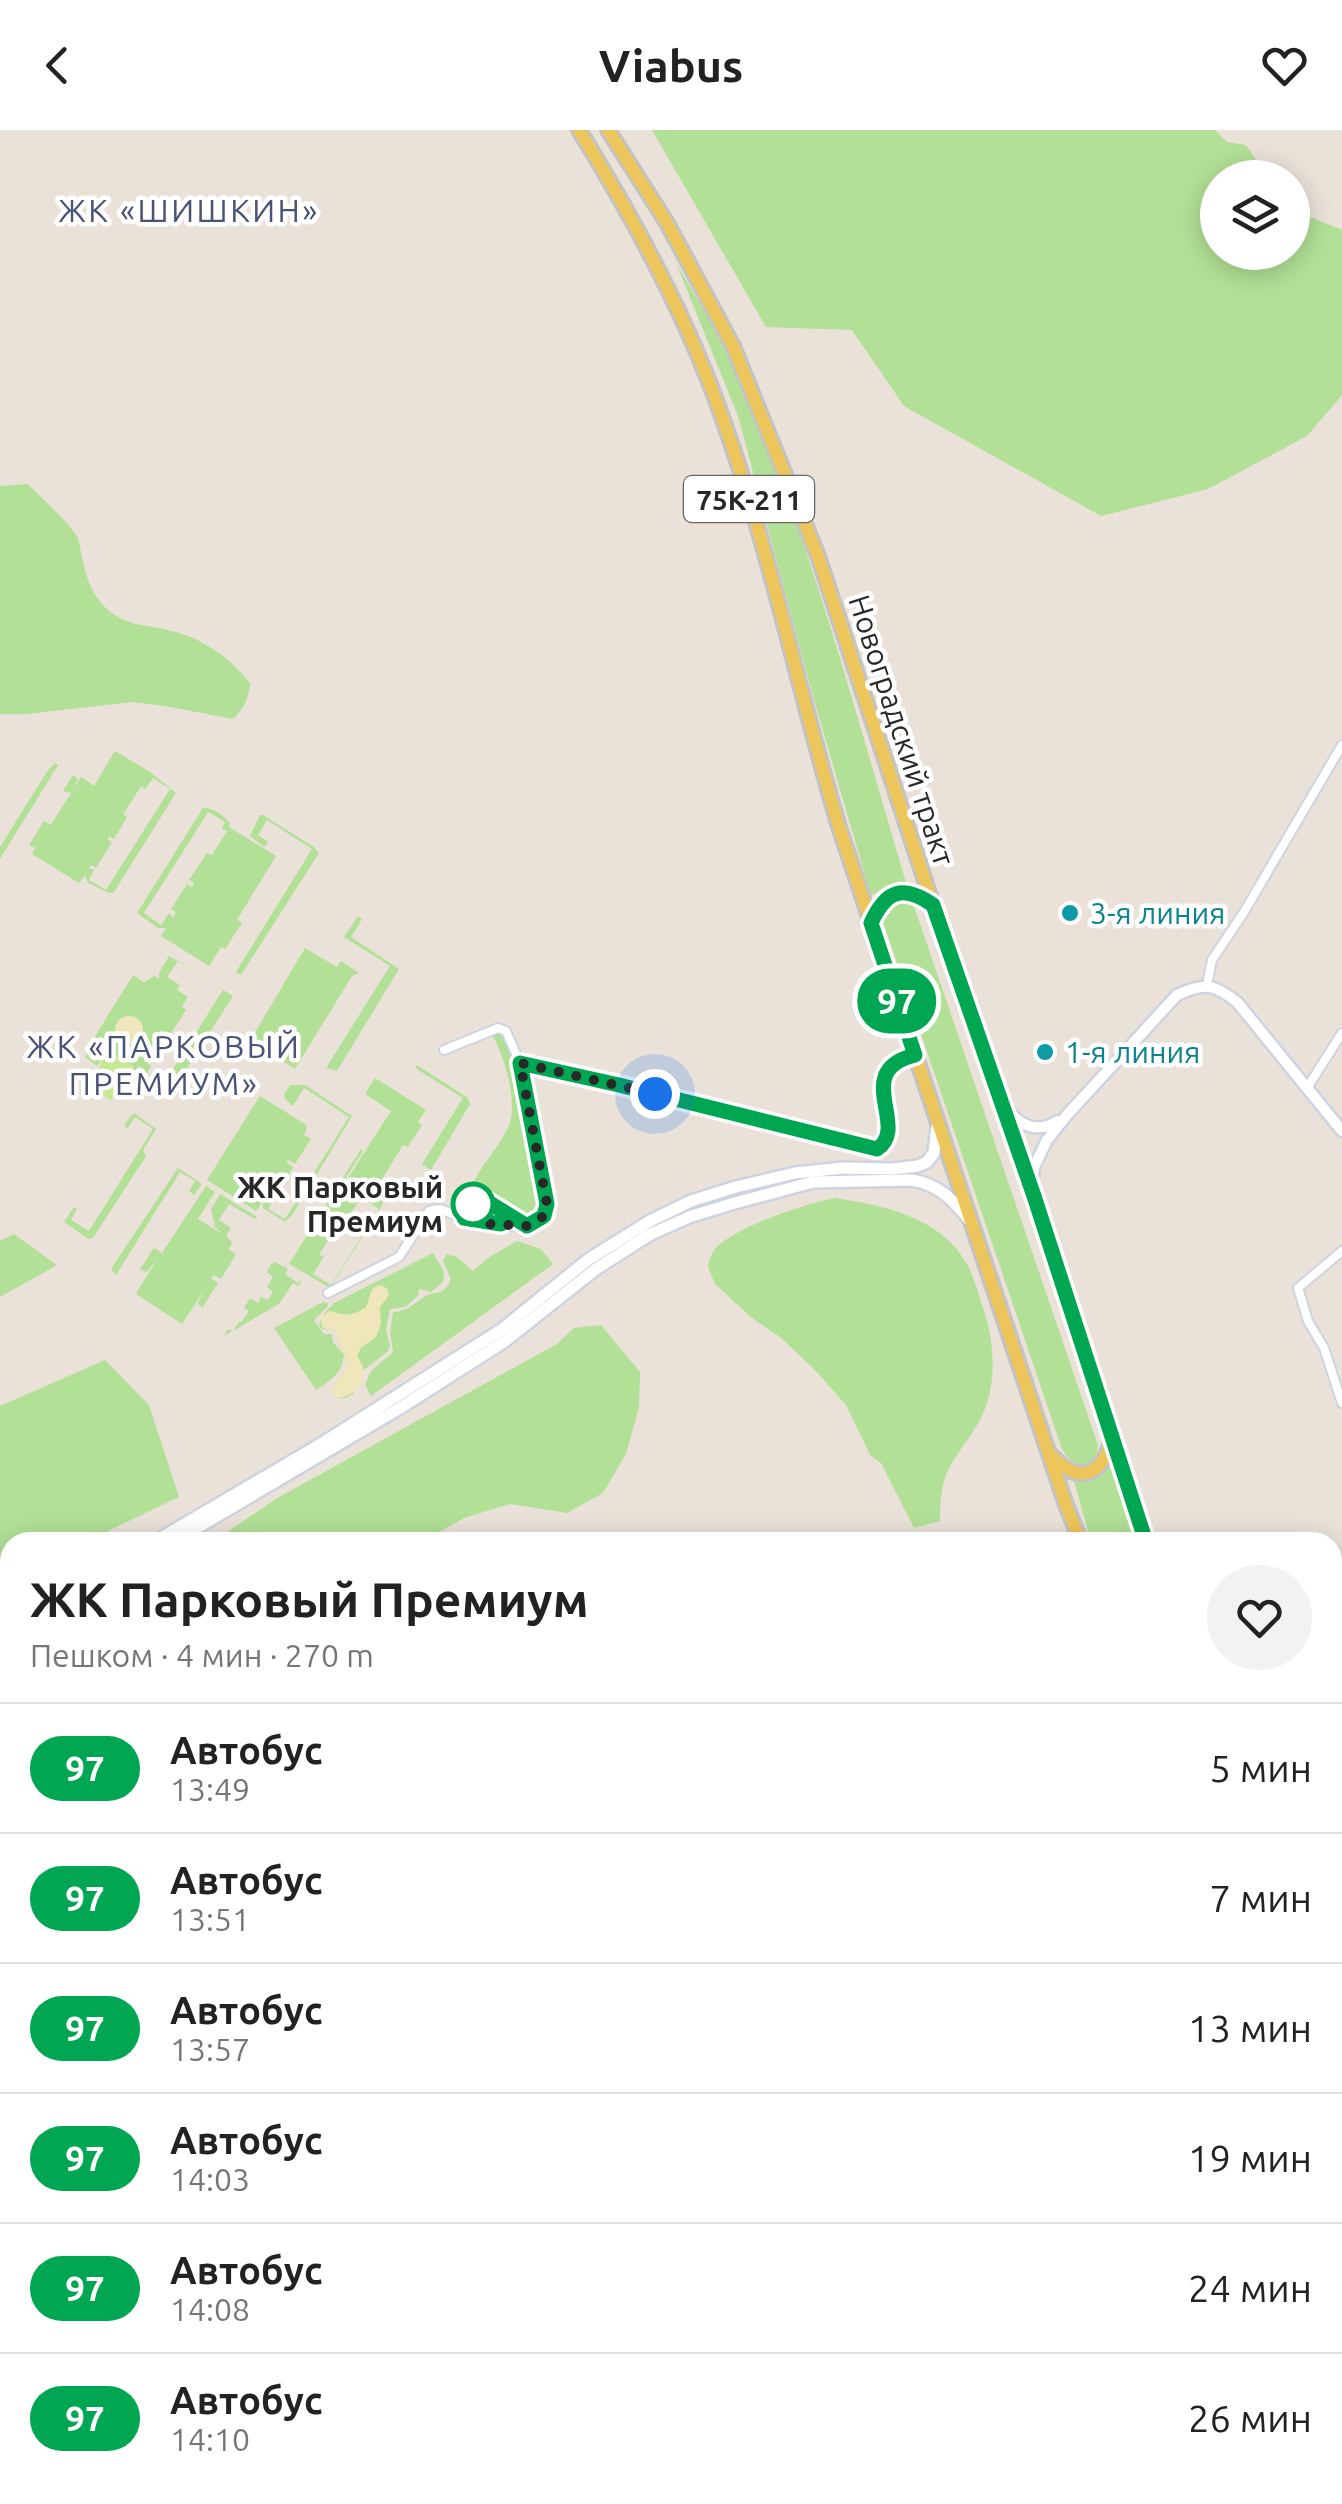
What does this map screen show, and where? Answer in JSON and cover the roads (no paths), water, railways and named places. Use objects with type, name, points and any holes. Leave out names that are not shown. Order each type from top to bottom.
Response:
[{"type":"main road","name":"75К-211","points":[[579,130],[660,271],[713,391],[766,554],[812,738],[871,923],[1077,1532]]},
{"type":"main road","name":"Новоградский тракт","points":[[608,130],[667,223],[734,346],[818,556],[1143,1532]]},
{"type":"main road","points":[[871,923],[888,897],[901,892],[917,894],[933,905]]},
{"type":"main road","points":[[171,1532],[321,1444],[502,1330],[589,1259],[650,1222],[706,1196],[795,1173],[918,1166],[934,1153],[937,1122]]},
{"type":"main road","points":[[190,1532],[400,1408],[505,1341],[596,1269],[649,1235],[689,1217],[814,1182],[912,1180],[946,1194],[971,1224]]},
{"type":"main road","points":[[1048,1451],[1062,1466],[1088,1474],[1107,1454],[1112,1437]]},
{"type":"street","points":[[1207,986],[1212,960],[1342,745]]},
{"type":"street","points":[[1034,1196],[1032,1182],[1040,1153],[1067,1116],[1178,995],[1192,988],[1222,990],[1237,1002],[1342,1130]]},
{"type":"street","points":[[328,1293],[399,1257],[429,1211],[437,1208],[456,1217],[514,1226],[527,1226],[544,1216],[547,1204],[520,1063],[506,1032],[498,1028],[444,1050]]},
{"type":"street","points":[[1307,1088],[1342,1033]]},
{"type":"street","points":[[520,1063],[877,1149],[888,1139],[882,1088],[885,1078],[897,1062],[915,1055]]},
{"type":"street","points":[[1002,1104],[1027,1126],[1052,1125],[1067,1116]]},
{"type":"street","points":[[1342,1251],[1298,1288],[1342,1403]]},
{"type":"place","name":"3-я линия","points":[[1070,913]]},
{"type":"place","name":"1-я линия","points":[[1045,1052]]},
{"type":"place","name":"ЖК Парковый Премиум","points":[[473,1204]]},
{"type":"district","name":"ЖК «ШИШКИН»","points":[[189,210]]},
{"type":"district","name":"ЖК «ПАРКОВЫЙ ПРЕМИУМ»","points":[[164,1064]]}]
